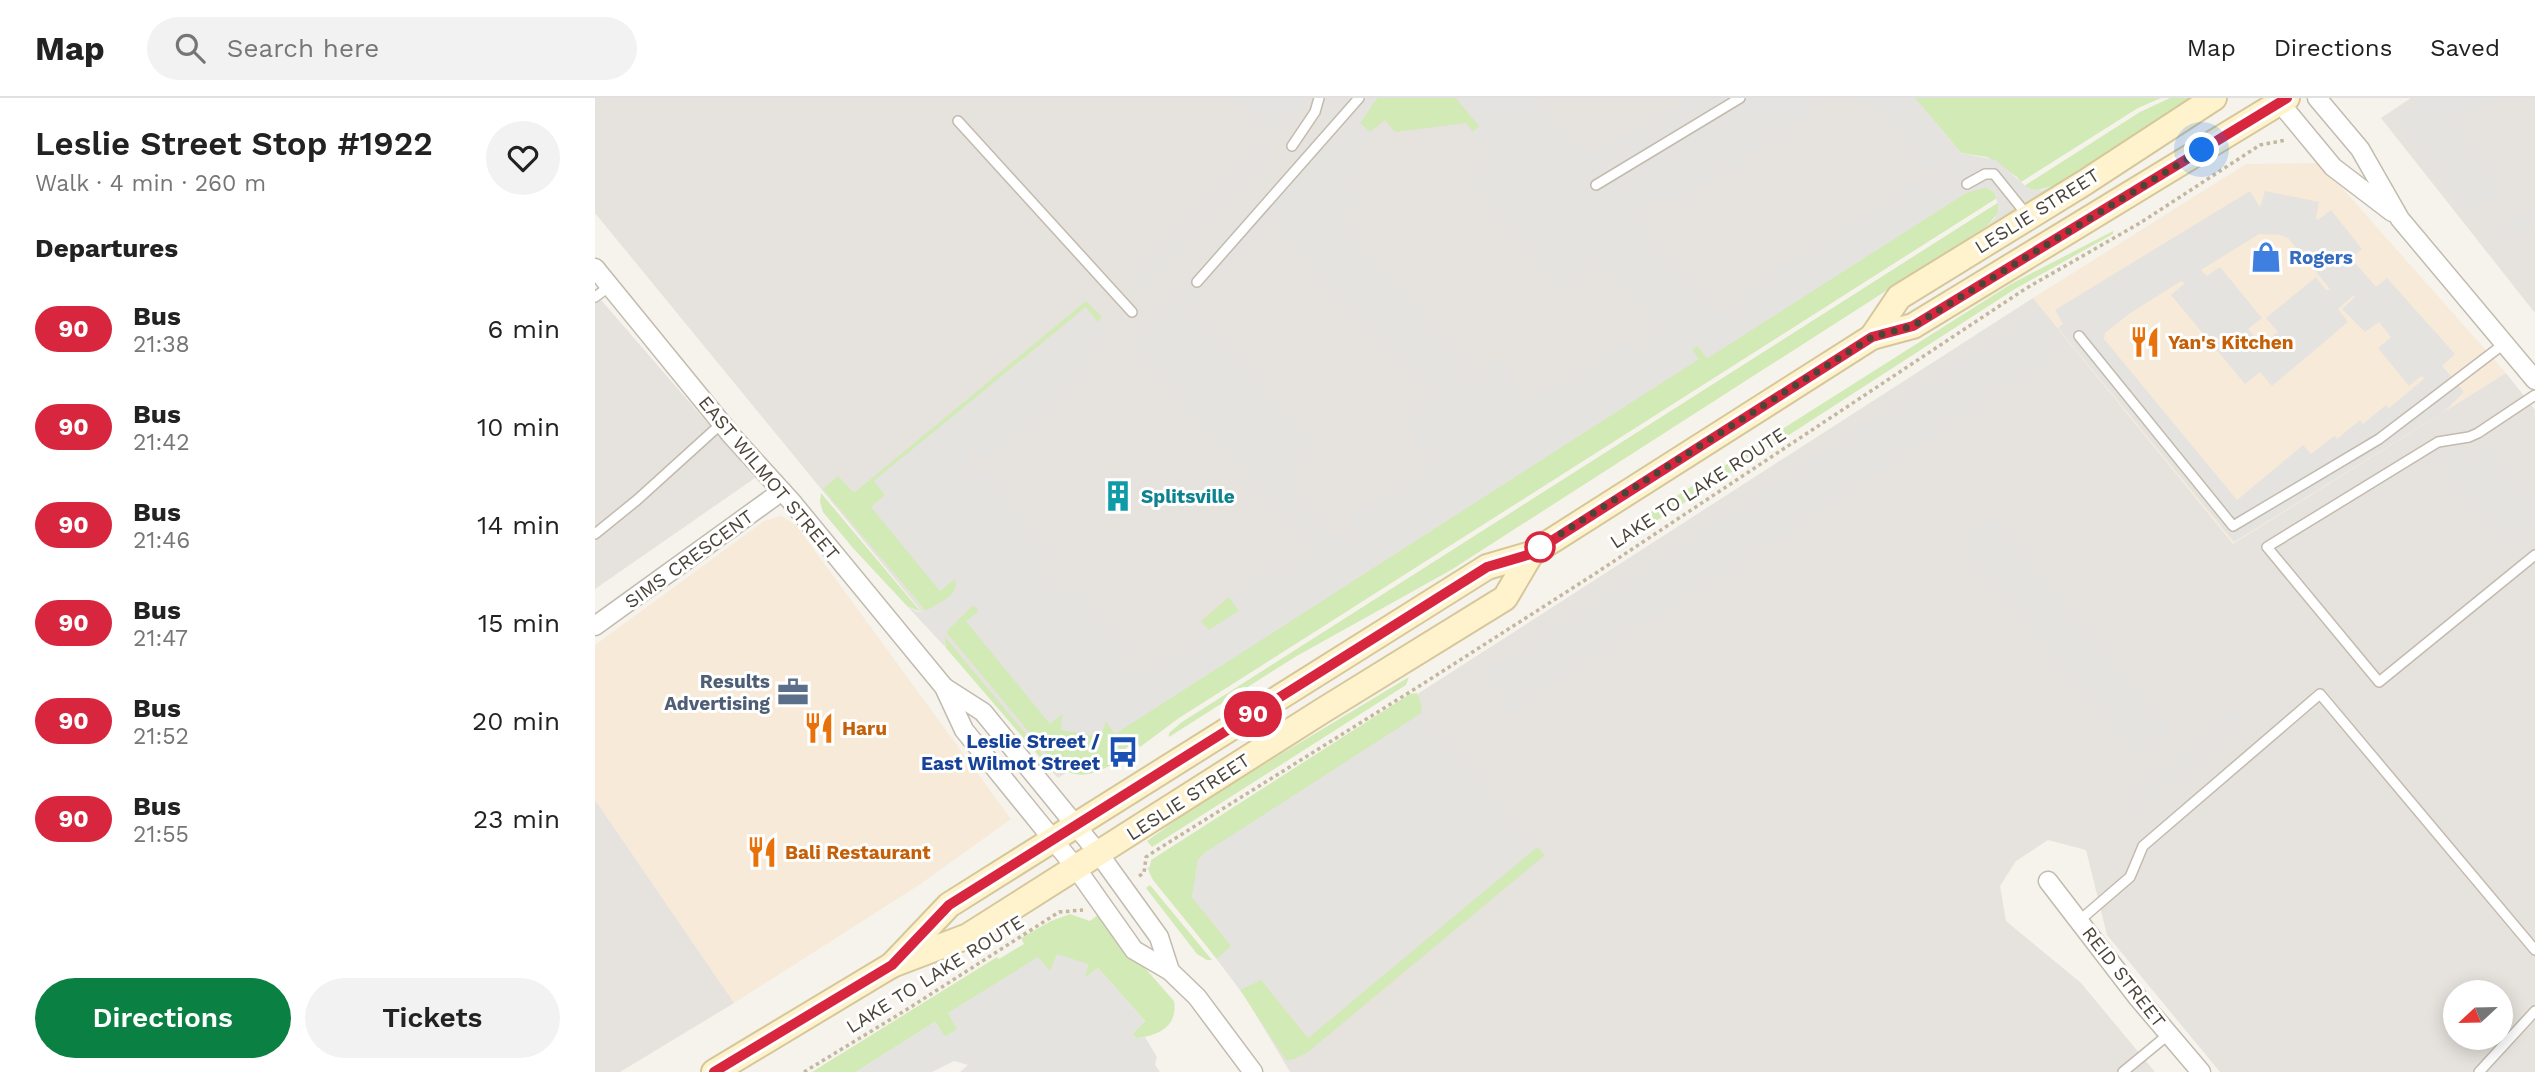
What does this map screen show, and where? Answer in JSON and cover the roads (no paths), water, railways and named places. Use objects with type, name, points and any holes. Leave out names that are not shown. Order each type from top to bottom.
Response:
[{"type":"main road","name":"LESLIE STREET","points":[[1872,337],[1899,298],[2214,98]]},
{"type":"main road","name":"LESLIE STREET","points":[[892,965],[949,905],[1487,567],[1531,554],[1872,337],[1913,326],[2281,100]]},
{"type":"main road","name":"LESLIE STREET","points":[[714,1072],[892,965],[968,936],[1505,598],[1531,554]]},
{"type":"street","points":[[2317,98],[2360,149],[2400,219],[2535,380]]},
{"type":"street","points":[[2281,100],[2333,167],[2400,219]]},
{"type":"street","name":"EAST WILMOT STREET","points":[[595,268],[602,292],[782,491],[944,687],[964,730],[1076,868],[1134,950],[1170,971]]},
{"type":"street","name":"SIMS CRESCENT","points":[[595,626],[782,491]]},
{"type":"street","name":"EAST WILMOT STREET","points":[[944,687],[983,712],[1100,854],[1159,937],[1170,971]]},
{"type":"street","name":"REID STREET","points":[[2048,881],[2138,998],[2201,1072]]},
{"type":"street","points":[[1170,971],[1197,997],[1253,1072]]},
{"type":"lane","points":[[1292,146],[1315,112],[1319,98]]},
{"type":"lane","points":[[1197,282],[1359,98]]},
{"type":"lane","points":[[1596,185],[1740,98]]},
{"type":"lane","points":[[958,121],[1132,312]]},
{"type":"lane","points":[[1968,184],[1985,174],[1994,174],[2028,217]]},
{"type":"lane","points":[[2079,336],[2234,526],[2379,439],[2505,343]]},
{"type":"lane","points":[[2535,395],[2478,433],[2438,442],[2267,547],[2379,682],[2535,555]]},
{"type":"lane","points":[[595,534],[674,468],[722,423]]},
{"type":"lane","points":[[2080,920],[2130,877],[2143,846],[2320,694],[2535,950]]},
{"type":"lane","points":[[2479,1072],[2535,1011]]},
{"type":"lane","points":[[2123,1072],[2169,1034]]},
{"type":"place","name":"Rogers","points":[[2266,257]]},
{"type":"place","name":"Yan's Kitchen","points":[[2145,342]]},
{"type":"place","name":"Splitsville","points":[[1118,496]]},
{"type":"place","name":"Results Advertising","points":[[793,692]]},
{"type":"place","name":"Haru","points":[[819,728]]},
{"type":"place","name":"Leslie Street / East Wilmot Street","points":[[1123,752]]},
{"type":"place","name":"Bali Restaurant","points":[[762,852]]}]
